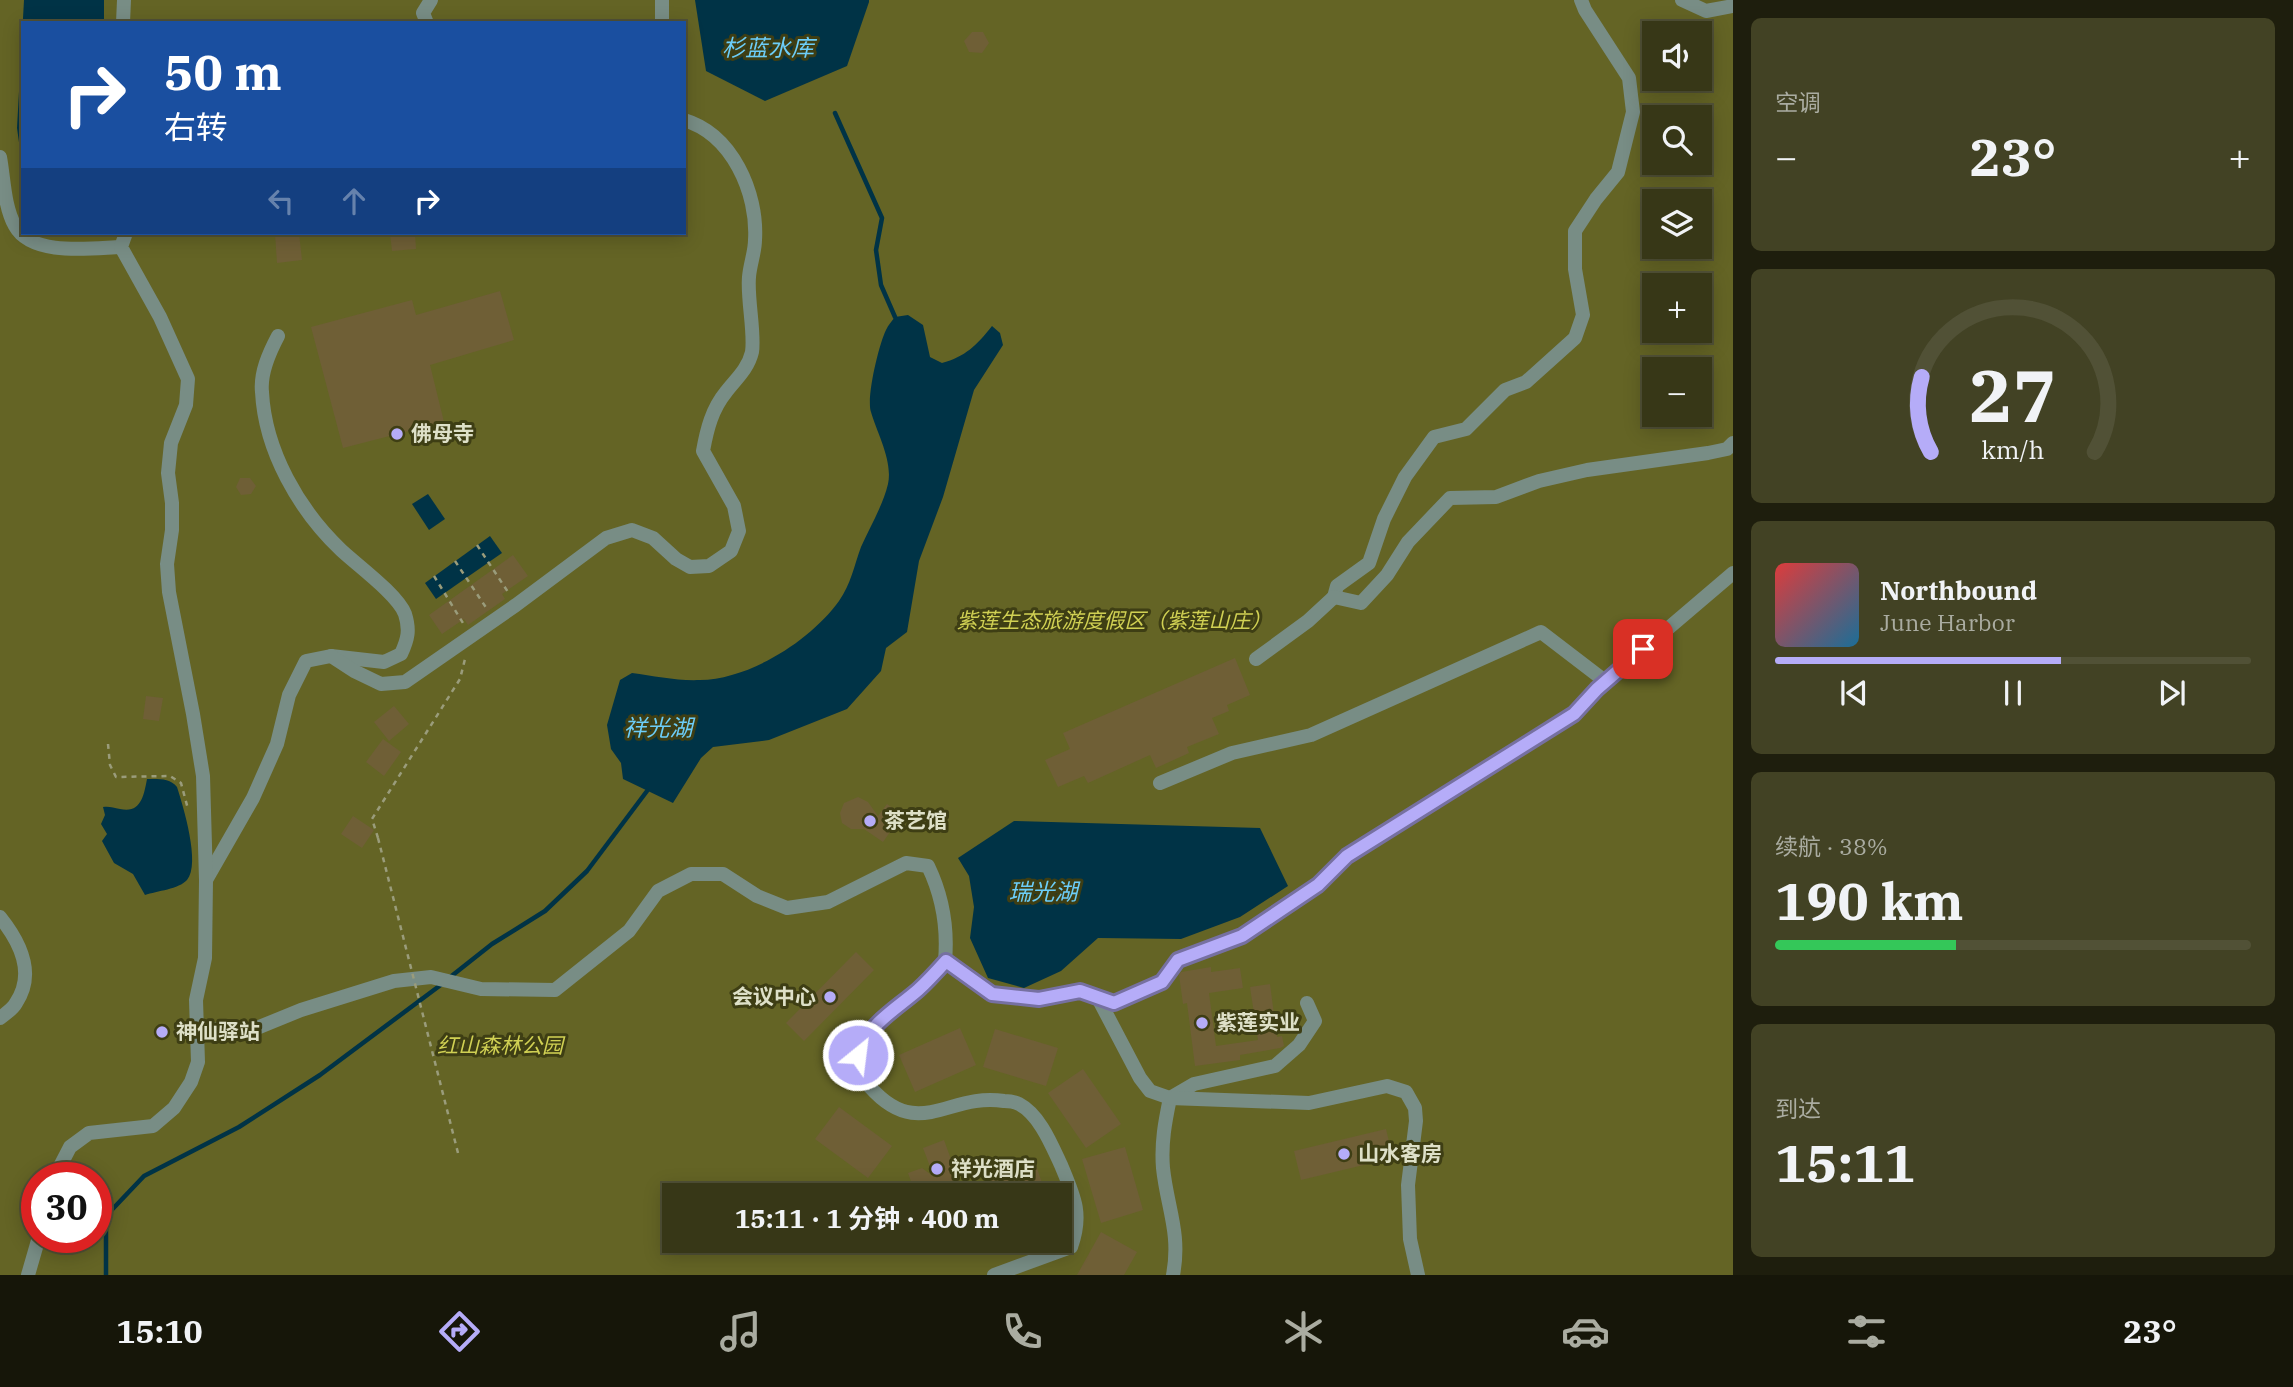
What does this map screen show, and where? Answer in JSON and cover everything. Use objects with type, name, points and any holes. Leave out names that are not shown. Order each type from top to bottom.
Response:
[{"type":"street","points":[[123,21],[124,0]]},
{"type":"street","points":[[426,21],[423,13],[431,0]]},
{"type":"street","points":[[662,0],[662,21]]},
{"type":"street","points":[[1256,659],[1308,621],[1334,597],[1337,586],[1369,563],[1384,519],[1405,477],[1433,437],[1466,429],[1505,390],[1525,382],[1575,338],[1583,315],[1574,269],[1575,231],[1618,172],[1633,112],[1629,78],[1581,0]]},
{"type":"street","points":[[1682,0],[1706,11],[1733,6]]},
{"type":"street","points":[[331,656],[381,684],[405,682],[606,538],[632,530],[653,538],[676,559],[690,567],[709,566],[731,551],[738,531],[734,506],[703,451],[708,422],[724,393],[743,374],[752,351],[749,277],[755,240],[753,203],[740,169],[723,145],[703,126],[686,120]]},
{"type":"street","points":[[0,157],[8,206],[16,228],[21,232]]},
{"type":"street","points":[[24,235],[33,242],[57,249],[124,240],[188,379],[186,405],[171,443],[168,473],[172,530],[167,564],[169,592],[203,776],[205,958],[196,1000],[198,1062],[191,1083],[174,1108],[153,1126],[89,1133],[70,1147],[62,1162]]},
{"type":"street","points":[[206,880],[253,798],[278,744],[289,695],[306,661],[331,656],[384,662],[401,654],[410,636],[404,611],[339,548],[302,505],[278,460],[266,422],[261,390],[268,356],[278,336]]},
{"type":"street","points":[[1334,597],[1360,603],[1387,575],[1408,542],[1450,498],[1496,497],[1539,481],[1575,472],[1708,453],[1727,449],[1733,443]]},
{"type":"street","points":[[946,961],[992,994],[1039,999],[1080,991],[1099,1000],[1114,1003],[1162,982],[1178,960],[1242,936],[1318,885],[1347,856],[1574,714],[1605,681],[1733,573]]},
{"type":"street","points":[[1160,783],[1232,753],[1311,735],[1541,632],[1605,681]]},
{"type":"street","points":[[195,1028],[247,1032],[301,1010],[394,981],[431,977],[481,989],[555,990],[629,932],[658,891],[691,874],[723,874],[757,896],[787,908],[828,902],[906,863],[928,866],[944,909],[946,961],[921,988],[875,1025],[863,1040],[858,1055],[860,1075],[894,1108],[915,1114],[936,1112],[968,1102],[996,1100],[1019,1103],[1033,1117],[1052,1144],[1076,1204],[1077,1229],[1071,1247],[994,1275]]},
{"type":"street","points":[[0,917],[18,943],[25,960],[25,980],[16,1003],[0,1018]]},
{"type":"street","points":[[1099,1000],[1140,1078],[1150,1091],[1170,1098],[1308,1103],[1387,1086],[1406,1092],[1415,1108],[1416,1121],[1408,1185],[1410,1239],[1418,1275]]},
{"type":"street","points":[[1173,1275],[1176,1240],[1163,1169],[1162,1138],[1170,1098],[1194,1084],[1275,1066],[1299,1045],[1315,1021],[1307,1003]]},
{"type":"street","points":[[28,1275],[34,1253]]},
{"type":"path","points":[[477,545],[516,605]]},
{"type":"path","points":[[455,561],[495,620]]},
{"type":"path","points":[[434,576],[471,637],[460,680],[372,819],[458,1157]]},
{"type":"path","points":[[108,744],[110,765],[116,776],[170,776],[181,783],[189,813]]},
{"type":"green space","name":"紫莲生态旅游度假区（紫莲山庄）","points":[[0,0],[1733,0],[1733,1275],[0,1275]]},
{"type":"water","points":[[24,0],[104,0],[104,21],[23,21]]},
{"type":"water","name":"杉蓝水库","points":[[695,0],[869,2],[847,66],[765,101],[706,71]]},
{"type":"water","points":[[21,55],[21,157],[17,128]]},
{"type":"water","name":"祥光湖","points":[[908,315],[923,325],[930,357],[942,363],[970,349],[992,326],[1000,333],[1003,345],[974,390],[943,497],[919,561],[907,632],[886,648],[881,671],[847,709],[769,740],[713,747],[701,758],[673,803],[623,779],[621,763],[611,749],[607,725],[620,680],[632,673],[700,680],[739,673],[795,643],[827,616],[843,595],[888,484],[886,457],[870,405],[877,358],[889,325],[895,317]]},
{"type":"water","points":[[428,494],[445,519],[429,530],[412,504]]},
{"type":"water","points":[[490,536],[502,553],[436,599],[425,583]]},
{"type":"water","points":[[147,779],[168,781],[177,787],[190,835],[192,861],[191,872],[183,883],[145,895],[133,874],[114,863],[102,841],[107,834],[101,824],[105,815],[103,807],[127,810],[137,806],[143,797]]},
{"type":"water","name":"瑞光湖","points":[[1014,821],[1260,828],[1288,886],[1240,917],[1181,939],[1098,938],[1061,971],[1024,988],[988,978],[970,938],[974,907],[969,876],[958,858]]},
{"type":"building","points":[[972,32],[983,32],[989,43],[982,53],[969,52],[964,41]]},
{"type":"building","points":[[275,235],[299,235],[302,260],[277,263]]},
{"type":"building","points":[[390,235],[415,235],[416,249],[392,251]]},
{"type":"building","points":[[500,291],[514,340],[430,365],[444,422],[343,448],[311,327],[412,300],[416,315]]},
{"type":"building","points":[[240,478],[250,478],[256,486],[251,494],[241,495],[236,487]]},
{"type":"building","points":[[513,555],[528,576],[502,594],[505,599],[468,625],[464,619],[442,634],[429,615]]},
{"type":"building","points":[[1235,658],[1250,695],[1227,705],[1229,711],[1212,718],[1219,734],[1187,747],[1189,753],[1156,768],[1150,755],[1088,783],[1084,776],[1058,787],[1045,760],[1070,749],[1063,733]]},
{"type":"building","points":[[146,696],[163,698],[159,721],[143,719]]},
{"type":"building","points":[[394,706],[409,724],[389,741],[374,722]]},
{"type":"building","points":[[383,739],[401,752],[384,776],[366,762]]},
{"type":"building","name":"茶艺馆","points":[[858,797],[868,802],[878,816],[887,804],[902,815],[883,842],[864,829],[851,829],[842,823],[840,813],[844,803]]},
{"type":"building","points":[[353,816],[374,830],[362,848],[341,834]]},
{"type":"building","name":"会议中心","points":[[856,952],[874,970],[804,1041],[786,1023]]},
{"type":"building","name":"紫莲实业","points":[[1211,967],[1211,972],[1240,968],[1243,988],[1209,993],[1216,1046],[1258,1040],[1250,987],[1270,984],[1277,1037],[1282,1036],[1284,1046],[1240,1055],[1240,1060],[1195,1066],[1187,1003],[1183,1004],[1179,975],[1181,972]]},
{"type":"building","points":[[960,1028],[976,1065],[915,1092],[899,1055]]},
{"type":"building","points":[[995,1029],[1058,1048],[1046,1086],[983,1067]]},
{"type":"building","points":[[1083,1069],[1121,1124],[1086,1148],[1048,1093]]},
{"type":"building","points":[[839,1107],[892,1146],[868,1178],[815,1139]]},
{"type":"building","name":"山水客房","points":[[1386,1129],[1393,1158],[1301,1180],[1294,1151]]},
{"type":"building","name":"祥光酒店","points":[[944,1140],[960,1183],[912,1183],[908,1173],[922,1168],[934,1177],[923,1148]]},
{"type":"building","points":[[1125,1147],[1143,1210],[1101,1223],[1082,1159]]},
{"type":"building","name":"祥光酒店","points":[[1034,1159],[1042,1183],[989,1183],[987,1175]]},
{"type":"building","points":[[1101,1232],[1137,1252],[1124,1275],[1077,1275]]},
{"type":"waterway","points":[[835,113],[882,218],[876,250],[881,285],[895,317]]},
{"type":"waterway","points":[[449,978],[492,944],[545,911],[587,871],[647,791]]},
{"type":"waterway","points":[[106,1275],[106,1216],[144,1176],[239,1127],[320,1075],[442,984]]},
{"type":"place","name":"佛母寺","points":[[397,434]]},
{"type":"place","name":"茶艺馆","points":[[870,821]]},
{"type":"place","name":"会议中心","points":[[830,997]]},
{"type":"place","name":"紫莲实业","points":[[1202,1023]]},
{"type":"place","name":"神仙驿站","points":[[162,1032]]},
{"type":"place","name":"山水客房","points":[[1344,1154]]},
{"type":"place","name":"祥光酒店","points":[[937,1169]]},
{"type":"route","points":[[858,1055],[863,1040],[875,1025],[921,988],[946,961],[992,994],[1039,999],[1080,991],[1099,1000],[1114,1003],[1162,982],[1178,960],[1242,936],[1318,885],[1347,856],[1574,714],[1597,689],[1643,649]]},
{"type":"park label","name":"红山森林公园","points":[[500,1046]]}]
